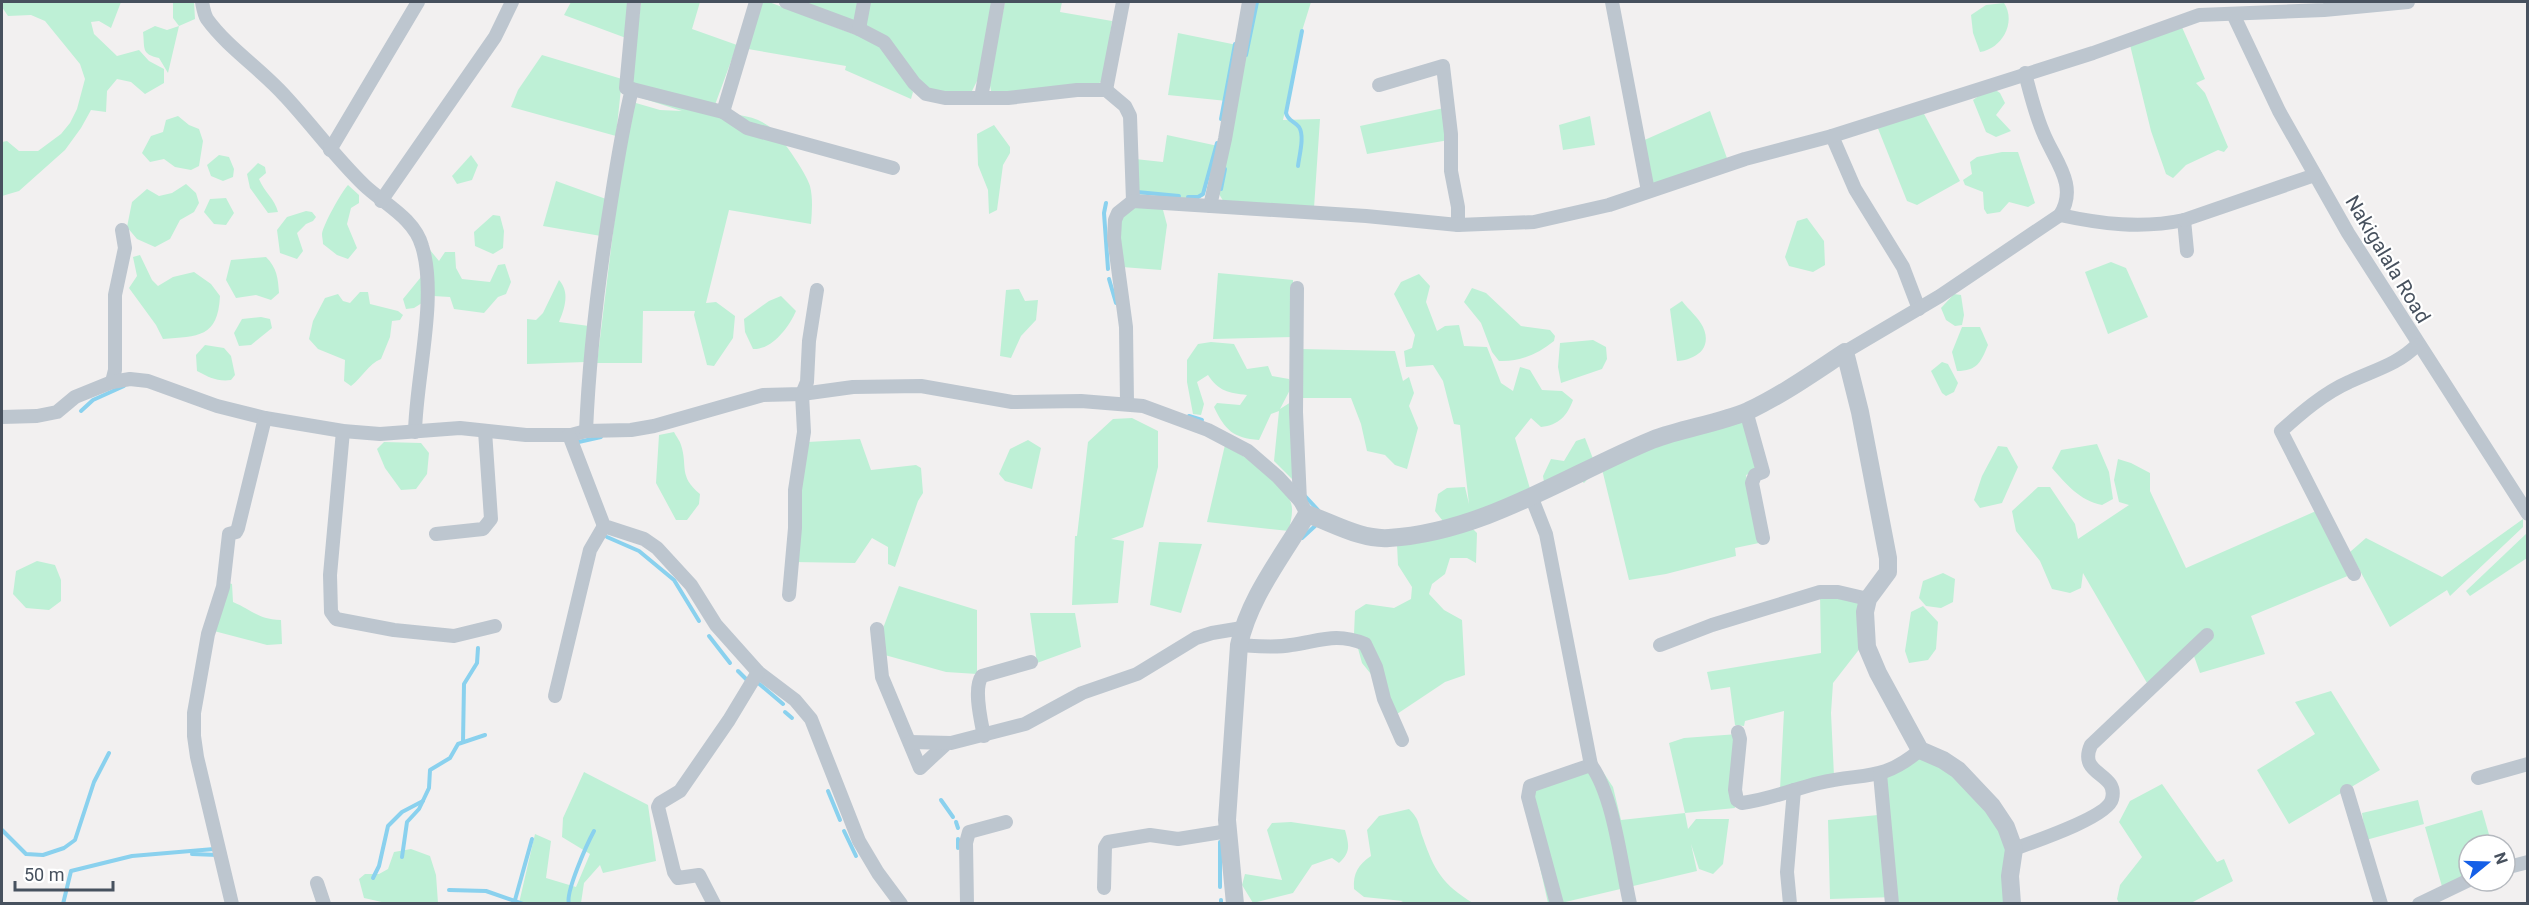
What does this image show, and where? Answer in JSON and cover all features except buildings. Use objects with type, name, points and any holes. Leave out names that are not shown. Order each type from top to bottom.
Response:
[{"type":"street","points":[[202,2],[206,17],[233,47],[284,95],[330,150],[381,201],[401,215],[414,228],[426,263],[427,316],[416,396],[415,432]]},
{"type":"street","points":[[330,150],[418,2]]},
{"type":"street","points":[[381,201],[495,37],[510,2]]},
{"type":"street","points":[[634,2],[626,88],[723,112],[747,128],[893,168]]},
{"type":"street","points":[[723,112],[756,2]]},
{"type":"street","points":[[786,2],[859,29],[884,42],[914,83],[926,94],[945,98],[981,98],[1106,90],[1125,106],[1130,116],[1133,201]]},
{"type":"street","points":[[859,29],[864,2]]},
{"type":"street","points":[[981,98],[998,2]]},
{"type":"street","points":[[1106,90],[1123,2]]},
{"type":"street","points":[[1210,206],[1225,140],[1250,2]]},
{"type":"street","points":[[1612,2],[1648,190]]},
{"type":"street","points":[[1127,403],[1126,327],[1114,238],[1115,220],[1118,213],[1133,201],[1458,225],[1534,222],[1609,205],[1745,159],[1832,136],[2120,44],[2199,15],[2324,10],[2408,2]]},
{"type":"street","name":"Nakigalala Road","points":[[2234,14],[2279,111],[2371,272],[2528,514]]},
{"type":"street","points":[[1379,85],[1443,66],[1451,134],[1451,171],[1458,207],[1458,225]]},
{"type":"street","points":[[2,417],[37,416],[57,412],[75,396],[112,382],[130,379],[148,381],[217,406],[264,418],[343,431],[380,434],[460,428],[569,435],[586,431],[631,430],[685,419],[763,395],[802,394],[853,387],[921,386],[1012,402],[1127,403],[1175,417],[1233,442],[1262,462],[1304,507],[1365,536],[1389,538],[1413,535],[1462,523],[1531,496],[1653,440],[1746,411],[1786,390],[1919,309],[2060,215],[2066,206],[2067,182],[2044,134],[2025,73]]},
{"type":"street","points":[[586,431],[587,395],[602,258],[620,137],[632,89]]},
{"type":"street","points":[[1832,136],[1855,189],[1903,267],[1919,309]]},
{"type":"street","points":[[2060,215],[2089,221],[2157,225],[2184,220],[2315,175]]},
{"type":"street","points":[[2184,220],[2187,251]]},
{"type":"street","points":[[112,382],[115,370],[115,295],[125,248],[122,230]]},
{"type":"street","points":[[1235,903],[1227,820],[1241,637],[1304,507],[1296,412],[1297,288]]},
{"type":"street","points":[[789,596],[795,528],[795,490],[804,432],[802,394],[807,382],[809,341],[817,290]]},
{"type":"street","points":[[2354,574],[2281,431],[2301,413],[2347,382],[2397,362],[2417,345]]},
{"type":"street","points":[[1845,352],[1860,412],[1888,558],[1888,572],[1868,599],[1865,612],[1867,647],[1878,673],[1920,750],[1943,760],[1977,788],[2006,826],[2014,849],[2010,876],[2012,903]]},
{"type":"street","points":[[1746,411],[1763,472],[1755,475],[1752,483],[1763,538]]},
{"type":"street","points":[[232,903],[197,757],[194,713],[208,634],[223,587],[229,534],[236,532],[238,528],[264,418]]},
{"type":"street","points":[[343,431],[330,574],[331,612],[336,619],[394,630],[454,636],[495,626]]},
{"type":"street","points":[[435,534],[483,529],[491,519],[485,431]]},
{"type":"street","points":[[569,435],[604,525],[644,539],[664,554],[691,585],[716,625],[758,672],[795,700],[811,719],[859,841],[878,873],[902,903]]},
{"type":"street","points":[[1531,496],[1546,534],[1591,765],[1598,775],[1609,804],[1630,903]]},
{"type":"street","points":[[555,696],[590,550],[604,525]]},
{"type":"street","points":[[1660,645],[1740,615],[1820,592],[1838,592],[1868,599]]},
{"type":"street","points":[[877,629],[882,677],[920,768],[933,753],[947,743]]},
{"type":"street","points":[[910,742],[947,743],[984,736],[1025,724],[1082,693],[1137,674],[1196,638],[1212,633],[1290,646],[1324,638],[1350,638],[1365,644],[1376,667],[1384,699],[1402,740]]},
{"type":"street","points":[[2014,849],[2057,833],[2106,809],[2112,801],[2113,791],[2108,782],[2088,764],[2086,755],[2091,745],[2207,635]]},
{"type":"street","points":[[984,736],[978,681],[982,676],[1031,662]]},
{"type":"street","points":[[714,903],[699,875],[678,878],[674,872],[658,807],[660,803],[680,791],[729,720],[758,672]]},
{"type":"street","points":[[1738,732],[1740,739],[1735,790],[1737,800],[1742,803],[1823,782],[1880,774],[1894,769],[1920,750]]},
{"type":"street","points":[[2478,778],[2528,764]]},
{"type":"street","points":[[1557,903],[1528,797],[1530,786],[1591,765]]},
{"type":"street","points":[[1880,774],[1892,903]]},
{"type":"street","points":[[1790,903],[1787,872],[1794,790]]},
{"type":"street","points":[[2348,791],[2381,903]]},
{"type":"street","points":[[967,903],[966,843],[969,832],[1005,822]]},
{"type":"street","points":[[1104,888],[1105,847],[1108,842],[1150,835],[1178,839],[1228,831]]},
{"type":"street","points":[[317,883],[324,903]]},
{"type":"street","points":[[2419,903],[2457,886]]},
{"type":"green space","points":[[2,2],[121,2],[111,28],[99,21],[91,22],[94,34],[117,56],[139,50],[149,61],[164,69],[164,83],[145,94],[131,82],[117,79],[107,91],[106,112],[91,110],[65,150],[19,191],[2,196],[2,142],[7,141],[19,151],[38,151],[61,134],[77,109],[85,79],[80,64],[45,21],[31,15],[8,16],[2,7]]},
{"type":"green space","points":[[173,2],[194,2],[195,19],[179,26],[173,18]]},
{"type":"green space","points":[[571,2],[628,2],[626,38],[564,15]]},
{"type":"green space","points":[[641,2],[700,2],[692,29],[737,45],[712,113],[748,117],[767,125],[792,153],[808,180],[811,191],[811,224],[729,210],[706,303],[716,302],[735,316],[733,338],[714,366],[707,365],[694,315],[695,311],[643,311],[642,363],[597,363],[629,101],[660,110],[682,111],[629,94]]},
{"type":"green space","points":[[762,2],[769,2],[885,46],[913,92],[911,99],[845,70],[846,66],[748,49]]},
{"type":"green space","points":[[800,2],[858,2],[856,23]]},
{"type":"green space","points":[[869,2],[993,2],[981,73],[972,91],[960,94],[923,88],[864,27]]},
{"type":"green space","points":[[1005,2],[1062,2],[1060,12],[1112,21],[1104,80],[1096,85],[991,91],[989,80]]},
{"type":"green space","points":[[1255,2],[1311,2],[1302,31],[1283,120],[1320,119],[1314,208],[1225,204],[1219,194]]},
{"type":"green space","points":[[2004,3],[2009,19],[2005,34],[1994,46],[1980,52],[1973,33],[1971,15],[1986,5]]},
{"type":"green space","points":[[2181,25],[2205,79],[2196,83],[2205,93],[2228,147],[2224,152],[2218,150],[2186,165],[2173,178],[2166,174],[2151,131],[2130,45]]},
{"type":"green space","points":[[155,26],[167,30],[179,26],[168,73],[159,58],[149,55],[145,50],[143,32]]},
{"type":"green space","points":[[1178,33],[1237,45],[1227,101],[1168,95]]},
{"type":"green space","points":[[542,55],[622,79],[616,136],[511,107],[518,90]]},
{"type":"green space","points":[[1991,87],[2000,93],[2005,103],[1996,115],[2011,131],[1996,137],[1986,132],[1973,100]]},
{"type":"green space","points":[[1444,108],[1449,140],[1367,154],[1360,126]]},
{"type":"green space","points":[[1710,111],[1728,161],[1649,185],[1640,142]]},
{"type":"green space","points":[[1923,112],[1960,181],[1917,205],[1907,201],[1877,126]]},
{"type":"green space","points":[[178,116],[189,125],[199,129],[203,141],[199,166],[191,170],[175,167],[164,159],[150,162],[142,153],[151,136],[163,132],[166,120]]},
{"type":"green space","points":[[1590,116],[1595,145],[1563,150],[1559,125]]},
{"type":"green space","points":[[994,125],[1010,147],[1010,153],[1003,165],[997,210],[989,214],[988,190],[978,165],[977,134]]},
{"type":"green space","points":[[1167,135],[1218,146],[1204,196],[1197,199],[1135,194],[1135,159],[1163,162]]},
{"type":"green space","points":[[2002,152],[2018,152],[2035,203],[2028,207],[2009,202],[2000,212],[1987,214],[1984,209],[1983,192],[1965,185],[1963,180],[1972,174],[1970,162],[1977,157]]},
{"type":"green space","points":[[219,155],[229,157],[234,169],[233,177],[223,181],[211,176],[207,165]]},
{"type":"green space","points":[[471,155],[478,165],[472,180],[457,184],[452,176]]},
{"type":"green space","points":[[258,163],[265,167],[266,173],[259,179],[278,212],[268,213],[250,188],[247,174]]},
{"type":"green space","points":[[556,181],[606,199],[601,236],[543,226]]},
{"type":"green space","points":[[186,184],[196,193],[199,203],[194,212],[180,220],[170,239],[155,247],[137,239],[127,227],[132,202],[147,189],[159,196],[172,193]]},
{"type":"green space","points":[[348,185],[359,195],[359,203],[351,208],[347,224],[357,248],[348,259],[337,255],[323,244],[322,234],[333,208]]},
{"type":"green space","points":[[226,198],[234,213],[226,225],[214,224],[204,212],[210,199]]},
{"type":"green space","points":[[1133,206],[1162,206],[1167,225],[1161,270],[1122,267],[1118,229],[1121,216]]},
{"type":"green space","points":[[306,211],[312,212],[316,217],[297,233],[303,251],[297,259],[280,253],[277,230],[287,217]]},
{"type":"green space","points":[[493,215],[500,216],[504,231],[503,248],[493,254],[475,246],[474,232]]},
{"type":"green space","points":[[1807,218],[1824,241],[1825,265],[1813,272],[1789,266],[1785,257],[1797,221]]},
{"type":"green space","points":[[430,250],[439,261],[445,252],[455,252],[456,268],[462,279],[490,282],[498,265],[505,264],[511,282],[506,294],[498,297],[484,313],[454,309],[450,297],[433,296],[414,308],[406,309],[403,299],[421,277]]},
{"type":"green space","points":[[140,255],[152,280],[158,286],[173,277],[194,272],[211,284],[220,296],[215,320],[210,327],[196,335],[163,339],[156,325],[129,288],[137,276],[133,257]]},
{"type":"green space","points":[[266,257],[273,265],[279,293],[271,300],[256,295],[236,298],[226,280],[231,260]]},
{"type":"green space","points":[[2111,262],[2126,268],[2148,317],[2108,334],[2085,272]]},
{"type":"green space","points":[[1218,273],[1293,280],[1294,337],[1213,339]]},
{"type":"green space","points":[[1419,274],[1430,286],[1426,302],[1437,331],[1445,326],[1459,325],[1464,346],[1487,347],[1501,383],[1513,391],[1520,367],[1530,370],[1542,390],[1562,391],[1573,400],[1568,411],[1557,422],[1541,427],[1531,418],[1515,438],[1531,492],[1446,525],[1435,511],[1438,494],[1447,488],[1465,487],[1469,504],[1460,425],[1454,424],[1443,381],[1433,365],[1406,367],[1404,351],[1412,348],[1415,335],[1394,294],[1401,282]]},
{"type":"green space","points":[[559,280],[564,290],[565,306],[559,322],[589,326],[586,362],[527,364],[527,319],[536,320],[543,313]]},
{"type":"green space","points":[[1472,288],[1486,293],[1521,326],[1550,330],[1555,336],[1554,341],[1528,356],[1499,361],[1492,352],[1481,323],[1464,302]]},
{"type":"green space","points":[[1019,289],[1025,301],[1038,300],[1036,320],[1021,336],[1011,358],[1000,356],[1006,290]]},
{"type":"green space","points":[[360,292],[368,292],[370,304],[398,311],[403,315],[400,320],[392,321],[390,337],[381,359],[372,364],[351,386],[344,381],[345,360],[318,349],[309,339],[313,321],[325,298],[338,294],[343,301],[350,303]]},
{"type":"green space","points":[[1954,294],[1961,295],[1964,315],[1962,325],[1955,326],[1946,320],[1941,308]]},
{"type":"green space","points":[[781,296],[796,311],[793,317],[773,342],[753,349],[745,332],[744,319],[769,301]]},
{"type":"green space","points":[[1682,301],[1703,327],[1706,341],[1696,356],[1677,361],[1670,309]]},
{"type":"green space","points":[[261,317],[270,319],[272,328],[251,345],[239,346],[234,333],[242,319]]},
{"type":"green space","points":[[1962,327],[1980,327],[1988,345],[1974,367],[1957,371],[1952,352]]},
{"type":"green space","points":[[1593,340],[1606,347],[1607,359],[1602,369],[1561,383],[1558,367],[1560,343]]},
{"type":"green space","points":[[1211,342],[1234,344],[1247,369],[1268,366],[1272,376],[1289,379],[1292,386],[1280,409],[1291,402],[1297,484],[1274,461],[1279,411],[1271,414],[1259,440],[1236,435],[1222,422],[1214,407],[1217,403],[1240,405],[1247,395],[1224,390],[1216,385],[1208,375],[1197,382],[1204,404],[1201,415],[1193,414],[1187,382],[1187,360],[1198,344]]},
{"type":"green space","points":[[205,345],[224,348],[231,356],[235,375],[231,380],[217,380],[197,371],[196,355]]},
{"type":"green space","points":[[1300,349],[1395,351],[1403,381],[1409,377],[1414,393],[1409,406],[1418,428],[1407,469],[1395,465],[1385,455],[1367,451],[1361,424],[1351,398],[1302,398]]},
{"type":"green space","points":[[1942,362],[1948,364],[1958,383],[1954,392],[1946,396],[1942,393],[1931,371]]},
{"type":"green space","points":[[1132,418],[1158,431],[1158,467],[1143,527],[1111,539],[1124,541],[1118,603],[1072,605],[1075,536],[1077,536],[1088,442],[1113,419]]},
{"type":"green space","points":[[1745,418],[1760,470],[1746,475],[1760,530],[1759,543],[1735,548],[1736,556],[1666,574],[1629,580],[1602,469],[1674,438]]},
{"type":"green space","points":[[674,432],[683,452],[686,476],[693,488],[700,494],[699,504],[687,520],[676,520],[656,483],[659,435]]},
{"type":"green space","points":[[1585,438],[1597,469],[1584,483],[1574,474],[1545,488],[1543,476],[1551,459],[1564,461],[1576,441]]},
{"type":"green space","points":[[860,439],[871,470],[916,465],[921,468],[923,493],[918,501],[895,567],[888,564],[888,547],[872,538],[855,563],[793,562],[797,483],[808,442]]},
{"type":"green space","points":[[1028,440],[1041,448],[1032,489],[1005,481],[999,474],[1010,449]]},
{"type":"green space","points":[[384,442],[421,443],[429,453],[427,474],[416,489],[401,490],[385,468],[377,449]]},
{"type":"green space","points":[[2097,444],[2109,472],[2113,499],[2102,505],[2080,496],[2052,468],[2061,450]]},
{"type":"green space","points":[[1225,445],[1263,470],[1287,494],[1292,510],[1289,531],[1207,522]]},
{"type":"green space","points":[[1998,446],[2007,447],[2018,467],[2002,503],[1980,508],[1974,500],[1982,476]]},
{"type":"green space","points":[[2118,459],[2150,473],[2150,491],[2186,568],[2316,511],[2350,575],[2251,616],[2265,654],[2200,673],[2190,645],[2147,683],[2083,573],[2081,588],[2070,593],[2052,589],[2040,561],[2016,531],[2012,511],[2038,487],[2050,487],[2075,524],[2078,539],[2129,505],[2119,502],[2114,480]]},
{"type":"green space","points":[[2523,519],[2523,527],[2450,596],[2447,590],[2390,627],[2350,552],[2366,538],[2442,577]]},
{"type":"green space","points":[[1471,527],[1477,533],[1476,563],[1467,558],[1450,558],[1445,574],[1432,584],[1429,594],[1444,610],[1462,620],[1465,675],[1445,682],[1397,714],[1383,689],[1362,663],[1354,634],[1355,611],[1366,604],[1394,608],[1411,599],[1412,587],[1398,565],[1397,544]]},
{"type":"green space","points":[[2527,533],[2527,558],[2470,596],[2466,591]]},
{"type":"green space","points":[[1159,542],[1202,544],[1181,613],[1150,605]]},
{"type":"green space","points":[[37,561],[55,565],[61,580],[61,601],[49,610],[26,608],[13,594],[16,571]]},
{"type":"green space","points":[[1943,573],[1955,579],[1953,602],[1941,608],[1926,606],[1919,598],[1923,581]]},
{"type":"green space","points":[[225,582],[232,584],[233,602],[261,616],[281,620],[282,644],[267,645],[214,631]]},
{"type":"green space","points":[[899,586],[977,610],[977,674],[946,672],[874,652]]},
{"type":"green space","points":[[1820,594],[1860,602],[1861,647],[1833,683],[1831,713],[1834,776],[1780,790],[1784,711],[1745,721],[1744,726],[1735,725],[1730,687],[1711,690],[1707,672],[1821,653]]},
{"type":"green space","points":[[1923,606],[1938,622],[1936,649],[1928,660],[1909,663],[1905,651],[1911,612]]},
{"type":"green space","points":[[1030,613],[1075,613],[1081,647],[1037,663]]},
{"type":"green space","points":[[2331,691],[2380,770],[2289,824],[2257,770],[2315,734],[2295,702]]},
{"type":"green space","points":[[1738,734],[1731,789],[1735,808],[1685,813],[1669,743],[1684,738]]},
{"type":"green space","points":[[1920,755],[1958,777],[1990,812],[2007,843],[2005,903],[1896,903],[1895,897],[1830,899],[1828,820],[1888,814],[1883,777]]},
{"type":"green space","points":[[1593,757],[1613,787],[1621,820],[1685,813],[1688,829],[1696,819],[1729,819],[1723,864],[1713,874],[1699,869],[1691,844],[1697,871],[1561,903],[1548,903],[1523,792]]},
{"type":"green space","points":[[584,772],[648,805],[656,861],[603,873],[600,865],[584,883],[581,903],[519,903],[535,834],[551,841],[546,878],[576,887],[590,854],[562,837],[563,818]]},
{"type":"green space","points":[[2162,784],[2217,862],[2224,859],[2233,881],[2191,903],[2119,903],[2117,899],[2120,885],[2142,857],[2119,822],[2130,801]]},
{"type":"green space","points":[[2418,800],[2424,824],[2366,840],[2362,813]]},
{"type":"green space","points":[[1409,809],[1417,819],[1431,859],[1441,876],[1454,890],[1473,903],[1399,903],[1403,901],[1364,897],[1354,889],[1357,870],[1371,856],[1367,830],[1379,816]]},
{"type":"green space","points":[[2482,810],[2489,833],[2457,833],[2457,882],[2443,890],[2425,827]]},
{"type":"green space","points":[[1291,822],[1345,830],[1348,844],[1346,855],[1339,863],[1332,858],[1312,865],[1293,893],[1253,903],[1242,885],[1245,874],[1282,880],[1267,830],[1272,823]]},
{"type":"green space","points":[[411,849],[430,856],[436,875],[438,903],[386,903],[364,898],[359,879],[365,874],[379,874],[388,869],[394,852]]},
{"type":"waterway","points":[[1246,55],[1257,2]]},
{"type":"waterway","points":[[1298,166],[1302,141],[1301,131],[1286,113],[1302,31]]},
{"type":"waterway","points":[[1221,119],[1235,44]]},
{"type":"waterway","points":[[1188,197],[1198,197],[1203,194],[1217,143]]},
{"type":"waterway","points":[[1221,189],[1225,169]]},
{"type":"waterway","points":[[1137,192],[1179,196]]},
{"type":"waterway","points":[[1106,203],[1104,213],[1108,269]]},
{"type":"waterway","points":[[1109,279],[1116,303]]},
{"type":"waterway","points":[[81,411],[93,400],[124,386]]},
{"type":"waterway","points":[[1189,416],[1202,420]]},
{"type":"waterway","points":[[574,443],[601,437]]},
{"type":"waterway","points":[[1305,496],[1318,510]]},
{"type":"waterway","points":[[1302,538],[1315,526]]},
{"type":"waterway","points":[[607,537],[639,551],[674,580],[699,621]]},
{"type":"waterway","points":[[709,636],[730,663]]},
{"type":"waterway","points":[[463,742],[464,684],[477,663],[478,648]]},
{"type":"waterway","points":[[738,671],[747,680]]},
{"type":"waterway","points":[[757,682],[783,704]]},
{"type":"waterway","points":[[785,712],[792,718]]},
{"type":"waterway","points":[[402,857],[407,822],[419,809],[429,788],[430,770],[450,758],[458,744],[485,735]]},
{"type":"waterway","points":[[2,830],[26,854],[43,855],[64,848],[75,840],[94,782],[109,753]]},
{"type":"waterway","points":[[828,791],[840,820]]},
{"type":"waterway","points":[[941,800],[953,817]]},
{"type":"waterway","points":[[373,878],[379,866],[388,826],[402,812],[423,801]]},
{"type":"waterway","points":[[956,822],[958,828]]},
{"type":"waterway","points":[[569,904],[573,879],[594,831]]},
{"type":"waterway","points":[[844,831],[856,856]]},
{"type":"waterway","points":[[515,900],[532,839]]},
{"type":"waterway","points":[[958,839],[958,848]]},
{"type":"waterway","points":[[1220,842],[1220,887]]},
{"type":"waterway","points":[[63,904],[71,871],[132,856],[214,849]]},
{"type":"waterway","points":[[192,854],[218,855]]},
{"type":"waterway","points":[[449,890],[486,891],[523,904]]}]
